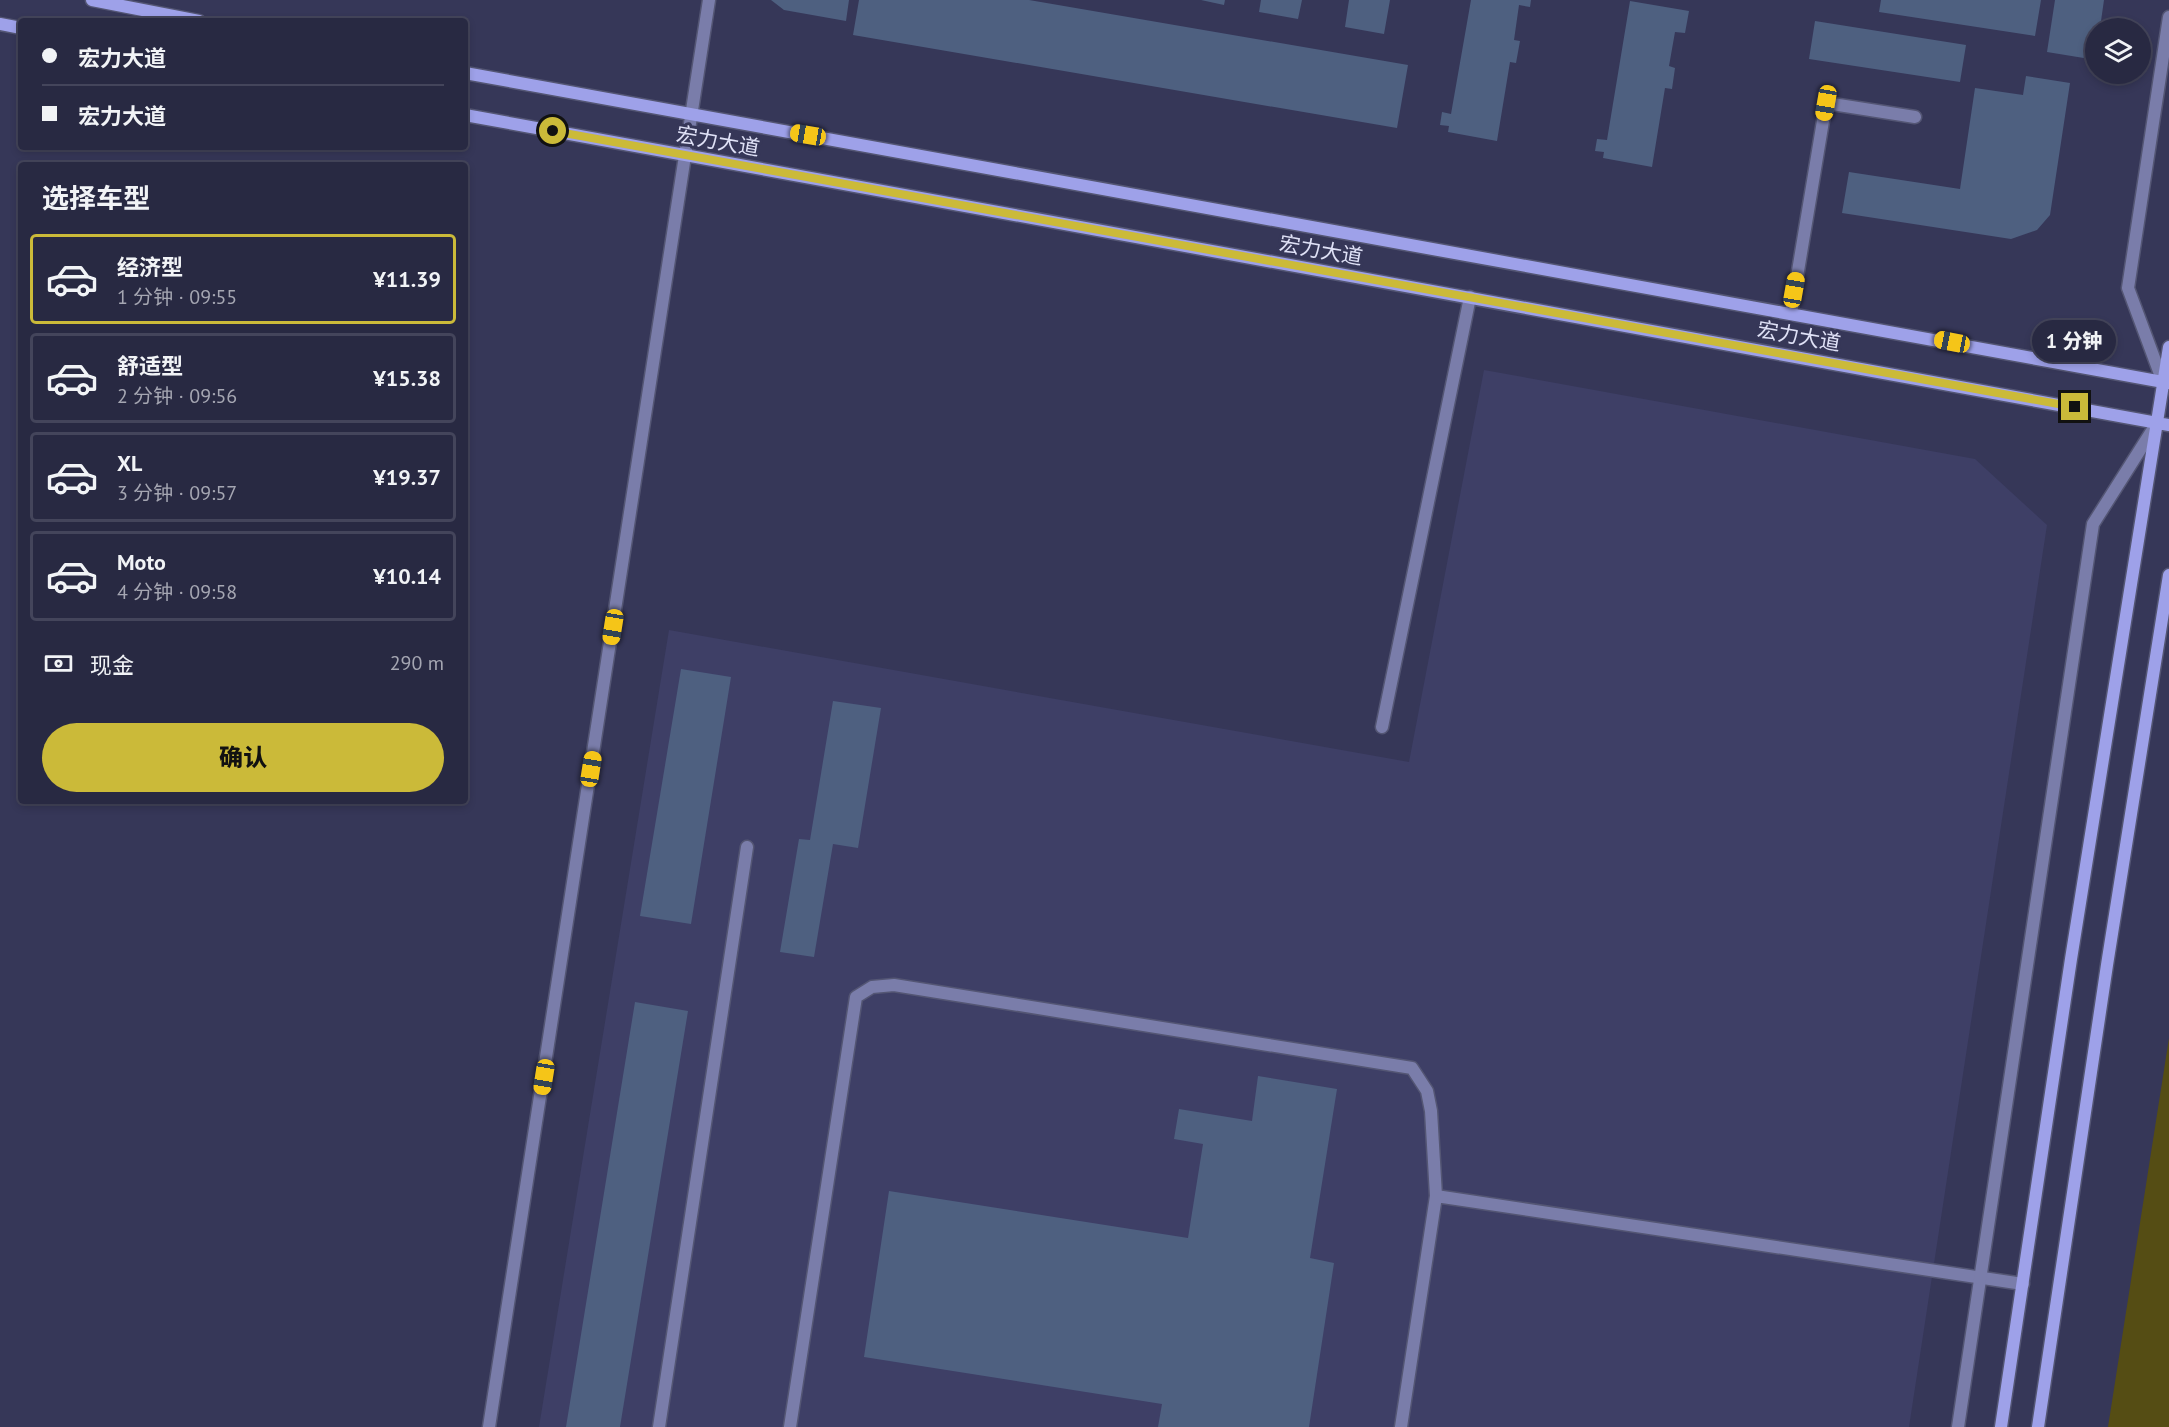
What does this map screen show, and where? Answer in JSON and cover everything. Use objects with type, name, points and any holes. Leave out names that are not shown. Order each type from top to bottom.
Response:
[{"type":"main road","points":[[92,0],[184,18]]},
{"type":"main road","points":[[0,24],[18,27]]},
{"type":"main road","name":"宏力大道","points":[[468,74],[2166,383]]},
{"type":"main road","name":"宏力大道","points":[[468,116],[2163,424]]},
{"type":"main road","points":[[2001,1427],[2163,424],[2169,347]]},
{"type":"main road","points":[[2038,1427],[2107,965],[2169,575]]},
{"type":"street","points":[[489,1427],[709,0]]},
{"type":"street","points":[[2166,383],[2128,288],[2169,17]]},
{"type":"street","points":[[1791,313],[1826,103],[1915,117]]},
{"type":"street","points":[[1382,728],[1470,297]]},
{"type":"street","points":[[1958,1427],[2093,524],[2163,424]]},
{"type":"street","points":[[659,1427],[747,847]]},
{"type":"street","points":[[790,1427],[856,997],[872,987],[894,985],[1412,1068],[1427,1091],[1431,1111],[1436,1196],[1401,1427]]},
{"type":"street","points":[[1436,1196],[2023,1284]]},
{"type":"shaded area","points":[[1484,370],[1975,459],[2047,525],[1909,1427],[539,1427],[669,630],[1409,762]]},
{"type":"shaded area","points":[[2169,1038],[2169,1427],[2108,1427]]},
{"type":"building","points":[[771,0],[849,0],[846,21],[784,10]]},
{"type":"building","points":[[859,0],[1029,0],[1408,65],[1397,128],[853,35]]},
{"type":"building","points":[[1201,0],[1225,0],[1224,5]]},
{"type":"building","points":[[1261,0],[1302,0],[1298,19],[1259,12]]},
{"type":"building","points":[[1349,0],[1390,0],[1384,34],[1345,27]]},
{"type":"building","points":[[1471,0],[1531,0],[1530,7],[1519,5],[1514,40],[1520,41],[1516,63],[1510,62],[1497,141],[1448,132],[1449,126],[1440,125],[1442,112],[1451,114]]},
{"type":"building","points":[[1881,0],[2041,0],[2035,36],[1879,12]]},
{"type":"building","points":[[2055,0],[2104,0],[2101,18],[2085,18],[2085,58],[2047,52]]},
{"type":"building","points":[[1630,1],[1689,11],[1685,33],[1675,32],[1669,66],[1675,68],[1672,89],[1665,88],[1652,167],[1603,158],[1604,152],[1595,151],[1597,139],[1607,140]]},
{"type":"building","points":[[1815,21],[1966,45],[1960,82],[1809,59]]},
{"type":"building","points":[[2026,76],[2070,83],[2050,215],[2037,230],[2011,239],[1842,213],[1849,172],[1960,189],[1975,88],[2023,95]]},
{"type":"building","points":[[681,669],[731,677],[691,924],[640,916]]},
{"type":"building","points":[[833,701],[881,708],[858,848],[833,844],[814,957],[780,952],[799,839],[810,840]]},
{"type":"building","points":[[635,1002],[688,1011],[620,1427],[566,1427]]},
{"type":"building","points":[[1258,1076],[1337,1089],[1310,1258],[1334,1263],[1309,1427],[1158,1427],[1162,1404],[864,1357],[889,1191],[1188,1238],[1203,1144],[1174,1139],[1179,1109],[1252,1121]]},
{"type":"route","points":[[553,131],[2075,407]]}]
